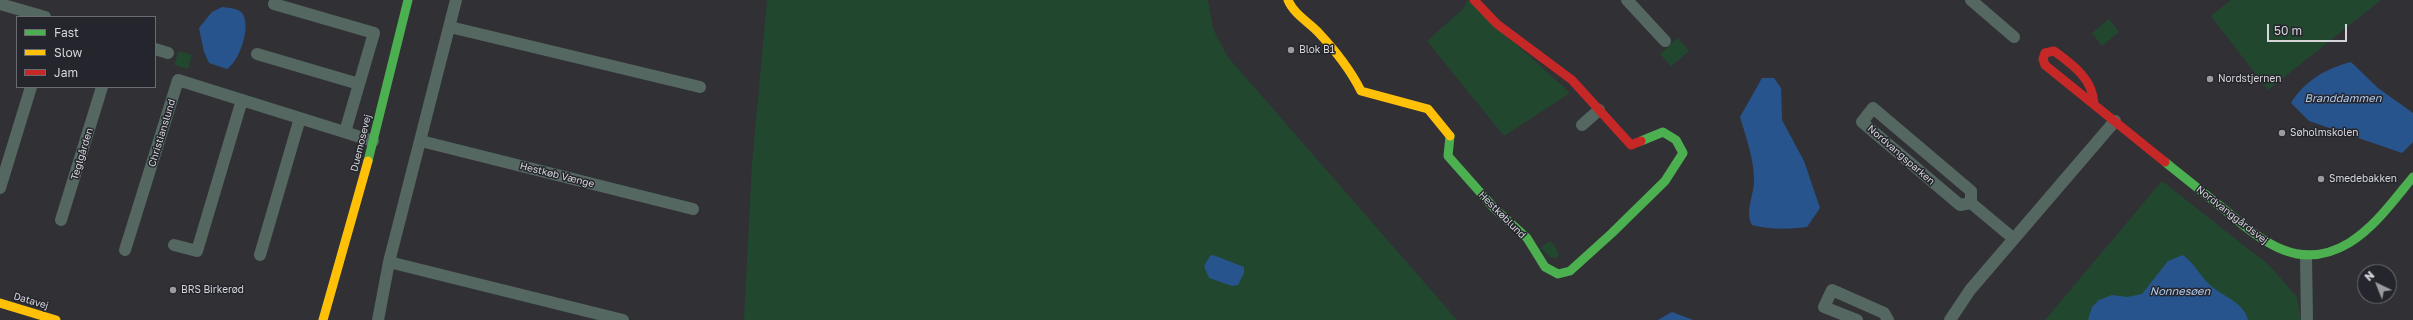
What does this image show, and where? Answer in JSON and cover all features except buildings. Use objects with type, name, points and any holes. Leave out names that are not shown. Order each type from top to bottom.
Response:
[{"type":"street","name":"Duemosevej","points":[[323,320],[373,141],[408,0]]},
{"type":"street","points":[[378,320],[389,262],[456,0]]},
{"type":"street","name":"Hestkøblund","points":[[1288,0],[1294,12],[1306,19],[1355,76],[1361,91],[1428,109],[1451,137],[1448,156],[1494,208],[1527,238],[1544,267],[1558,274],[1570,271],[1612,233],[1665,181],[1683,153],[1681,145],[1675,136],[1663,132],[1631,145],[1572,80],[1497,24],[1474,0]]},
{"type":"street","points":[[1627,0],[1665,41]]},
{"type":"street","points":[[1970,0],[2014,37]]},
{"type":"street","points":[[0,4],[42,16]]},
{"type":"street","points":[[274,4],[374,33],[345,132]]},
{"type":"street","points":[[450,27],[700,87]]},
{"type":"street","points":[[156,49],[168,53]]},
{"type":"street","name":"Nordvanggårdsvej","points":[[2094,104],[2095,95],[2090,82],[2054,51],[2045,53],[2043,59],[2045,64],[2094,104],[2264,242],[2282,252],[2306,256],[2324,254],[2351,243],[2378,218],[2413,177]]},
{"type":"street","points":[[257,54],[359,84]]},
{"type":"street","name":"Christianslund","points":[[125,250],[178,80],[373,141]]},
{"type":"street","points":[[0,188],[31,88]]},
{"type":"street","name":"Teglgården","points":[[61,220],[102,88]]},
{"type":"street","points":[[174,245],[197,251],[242,100]]},
{"type":"street","name":"Nordvangsparken","points":[[1873,108],[1971,191],[1971,203],[1960,205],[1862,122],[1873,108]]},
{"type":"street","points":[[1582,125],[1599,110]]},
{"type":"street","points":[[260,255],[300,118]]},
{"type":"street","points":[[1950,320],[1970,290],[2115,121]]},
{"type":"street","name":"Hestkøb Vænge","points":[[421,141],[693,209]]},
{"type":"street","name":"Nordvangsparken","points":[[1971,203],[2014,239]]},
{"type":"street","points":[[2306,256],[2307,320]]},
{"type":"street","points":[[389,262],[623,320]]},
{"type":"street","points":[[1857,320],[1824,307],[1832,290],[1884,313],[1888,320]]},
{"type":"street","name":"Duemosevej","points":[[329,320],[331,294]]},
{"type":"street","name":"Datavej","points":[[0,303],[56,320]]},
{"type":"green space","points":[[767,0],[1208,0],[1213,29],[1227,56],[1457,320],[744,320],[752,164]]},
{"type":"green space","points":[[1468,0],[1570,93],[1504,136],[1427,41],[1463,9]]},
{"type":"green space","points":[[2231,0],[2381,0],[2268,90],[2211,16]]},
{"type":"green space","points":[[2109,19],[2119,32],[2102,46],[2092,33]]},
{"type":"green space","points":[[1678,38],[1689,51],[1671,66],[1660,54]]},
{"type":"green space","points":[[179,51],[192,55],[188,69],[174,65]]},
{"type":"green space","points":[[2162,181],[2270,266],[2297,297],[2301,320],[2045,320]]},
{"type":"green space","points":[[1548,242],[1552,242],[1559,254],[1557,258],[1550,257],[1541,248]]},
{"type":"water","points":[[222,7],[233,8],[240,11],[245,19],[246,26],[240,52],[232,65],[227,69],[209,63],[204,52],[199,28],[212,12]]},
{"type":"water","name":"Branddammen","points":[[2351,62],[2378,88],[2413,113],[2413,142],[2402,153],[2309,121],[2291,103],[2302,88],[2317,76],[2333,68]]},
{"type":"water","points":[[1762,78],[1774,78],[1781,88],[1782,120],[1804,161],[1820,208],[1807,227],[1786,229],[1766,228],[1752,225],[1750,220],[1749,210],[1754,175],[1750,150],[1740,117]]},
{"type":"water","points":[[1213,255],[1244,267],[1244,273],[1238,285],[1232,286],[1209,278],[1204,266],[1210,256]]},
{"type":"water","name":"Nonnesøen","points":[[2183,255],[2210,285],[2238,304],[2246,314],[2248,320],[2088,320],[2092,307],[2099,300],[2112,295],[2127,297],[2142,294],[2168,261]]},
{"type":"water","points":[[1672,312],[1693,320],[1658,320]]},
{"type":"traffic: fast","points":[[368,161],[408,0]]},
{"type":"traffic: fast","points":[[1450,136],[1448,156],[1494,208],[1527,238],[1545,267],[1558,274],[1570,271],[1612,233],[1665,181],[1683,153],[1676,140],[1663,132],[1641,141]]},
{"type":"traffic: fast","points":[[2165,162],[2267,242],[2298,254],[2314,255],[2331,251],[2358,237],[2376,221],[2413,177]]},
{"type":"traffic: slow","points":[[1288,0],[1293,9],[1317,31],[1335,52],[1347,67],[1361,91],[1428,109],[1450,136]]},
{"type":"traffic: slow","points":[[323,320],[368,161]]},
{"type":"traffic: slow","points":[[0,303],[56,320]]},
{"type":"traffic: jam","points":[[1474,0],[1497,24],[1572,80],[1631,145],[1641,141]]},
{"type":"traffic: jam","points":[[2094,104],[2090,87],[2081,73],[2054,51],[2045,53],[2043,59],[2045,65],[2165,162]]},
{"type":"place","name":"Blok B1","points":[[1291,50]]},
{"type":"place","name":"Nordstjernen","points":[[2210,79]]},
{"type":"place","name":"Søholmskolen","points":[[2282,133]]},
{"type":"place","name":"Smedebakken","points":[[2321,179]]},
{"type":"place","name":"BRS Birkerød","points":[[173,290]]}]
